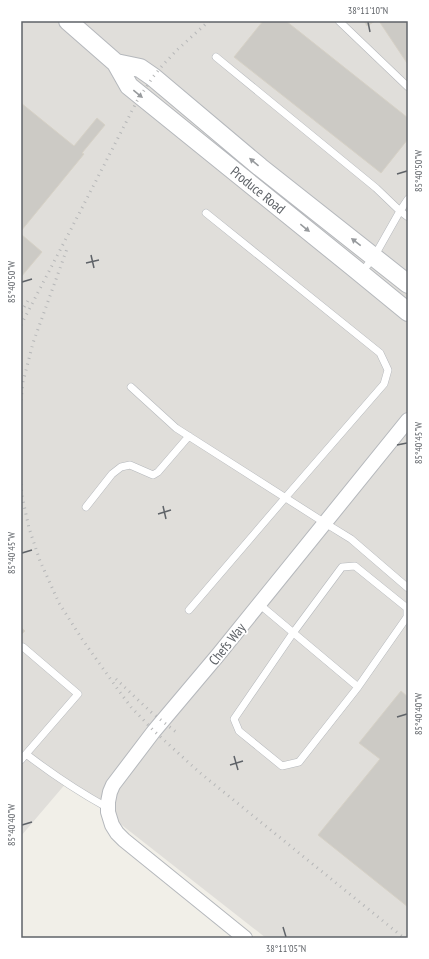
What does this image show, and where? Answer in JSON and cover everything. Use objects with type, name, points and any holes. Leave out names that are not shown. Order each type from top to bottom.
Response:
[{"type":"street","name":"Produce Road","points":[[68,21],[116,63],[129,86],[408,312]]},
{"type":"street","name":"Produce Road","points":[[116,63],[140,68],[153,77],[260,167],[408,284]]},
{"type":"street","name":"Chefs Way","points":[[246,938],[117,833],[112,825],[108,812],[110,792],[113,785],[154,731],[218,655],[408,420]]},
{"type":"lane","points":[[339,21],[408,87]]},
{"type":"lane","points":[[216,57],[376,188],[408,217]]},
{"type":"lane","points":[[361,273],[374,257],[408,199]]},
{"type":"lane","points":[[189,610],[384,384],[388,370],[380,353],[206,213]]},
{"type":"lane","points":[[131,387],[176,428],[324,523],[352,539],[408,588]]},
{"type":"lane","points":[[86,507],[112,474],[121,467],[130,465],[153,475],[158,472],[190,436]]},
{"type":"lane","points":[[342,566],[355,566],[407,608],[407,617],[358,687],[299,762],[282,766],[239,731],[234,719],[293,633],[342,566]]},
{"type":"lane","points":[[259,604],[358,687]]},
{"type":"lane","points":[[21,760],[78,694],[22,647]]},
{"type":"lane","points":[[26,754],[54,775],[108,808]]},
{"type":"shaded area","points":[[21,21],[408,21],[408,938],[266,938],[67,782],[21,836]]},
{"type":"building","points":[[263,21],[286,21],[408,118],[408,139],[381,173],[234,57]]},
{"type":"building","points":[[364,21],[375,21],[367,26]]},
{"type":"building","points":[[379,21],[408,21],[407,63]]},
{"type":"building","points":[[21,103],[74,146],[97,118],[105,125],[82,153],[84,154],[21,231]]},
{"type":"building","points":[[22,235],[42,252],[21,277],[21,237]]},
{"type":"building","points":[[21,627],[25,631],[21,635]]},
{"type":"building","points":[[401,691],[408,697],[408,907],[318,835],[380,759],[359,743]]},
{"type":"railway","points":[[21,325],[137,101],[162,66],[209,21]]},
{"type":"railway","points":[[21,400],[23,382],[33,343],[68,246]]},
{"type":"railway","points":[[21,312],[29,299]]},
{"type":"railway","points":[[21,484],[29,528],[40,561],[59,603],[82,639],[131,707],[154,731],[199,772],[404,938]]},
{"type":"railway","points":[[116,679],[152,713],[176,732]]}]
